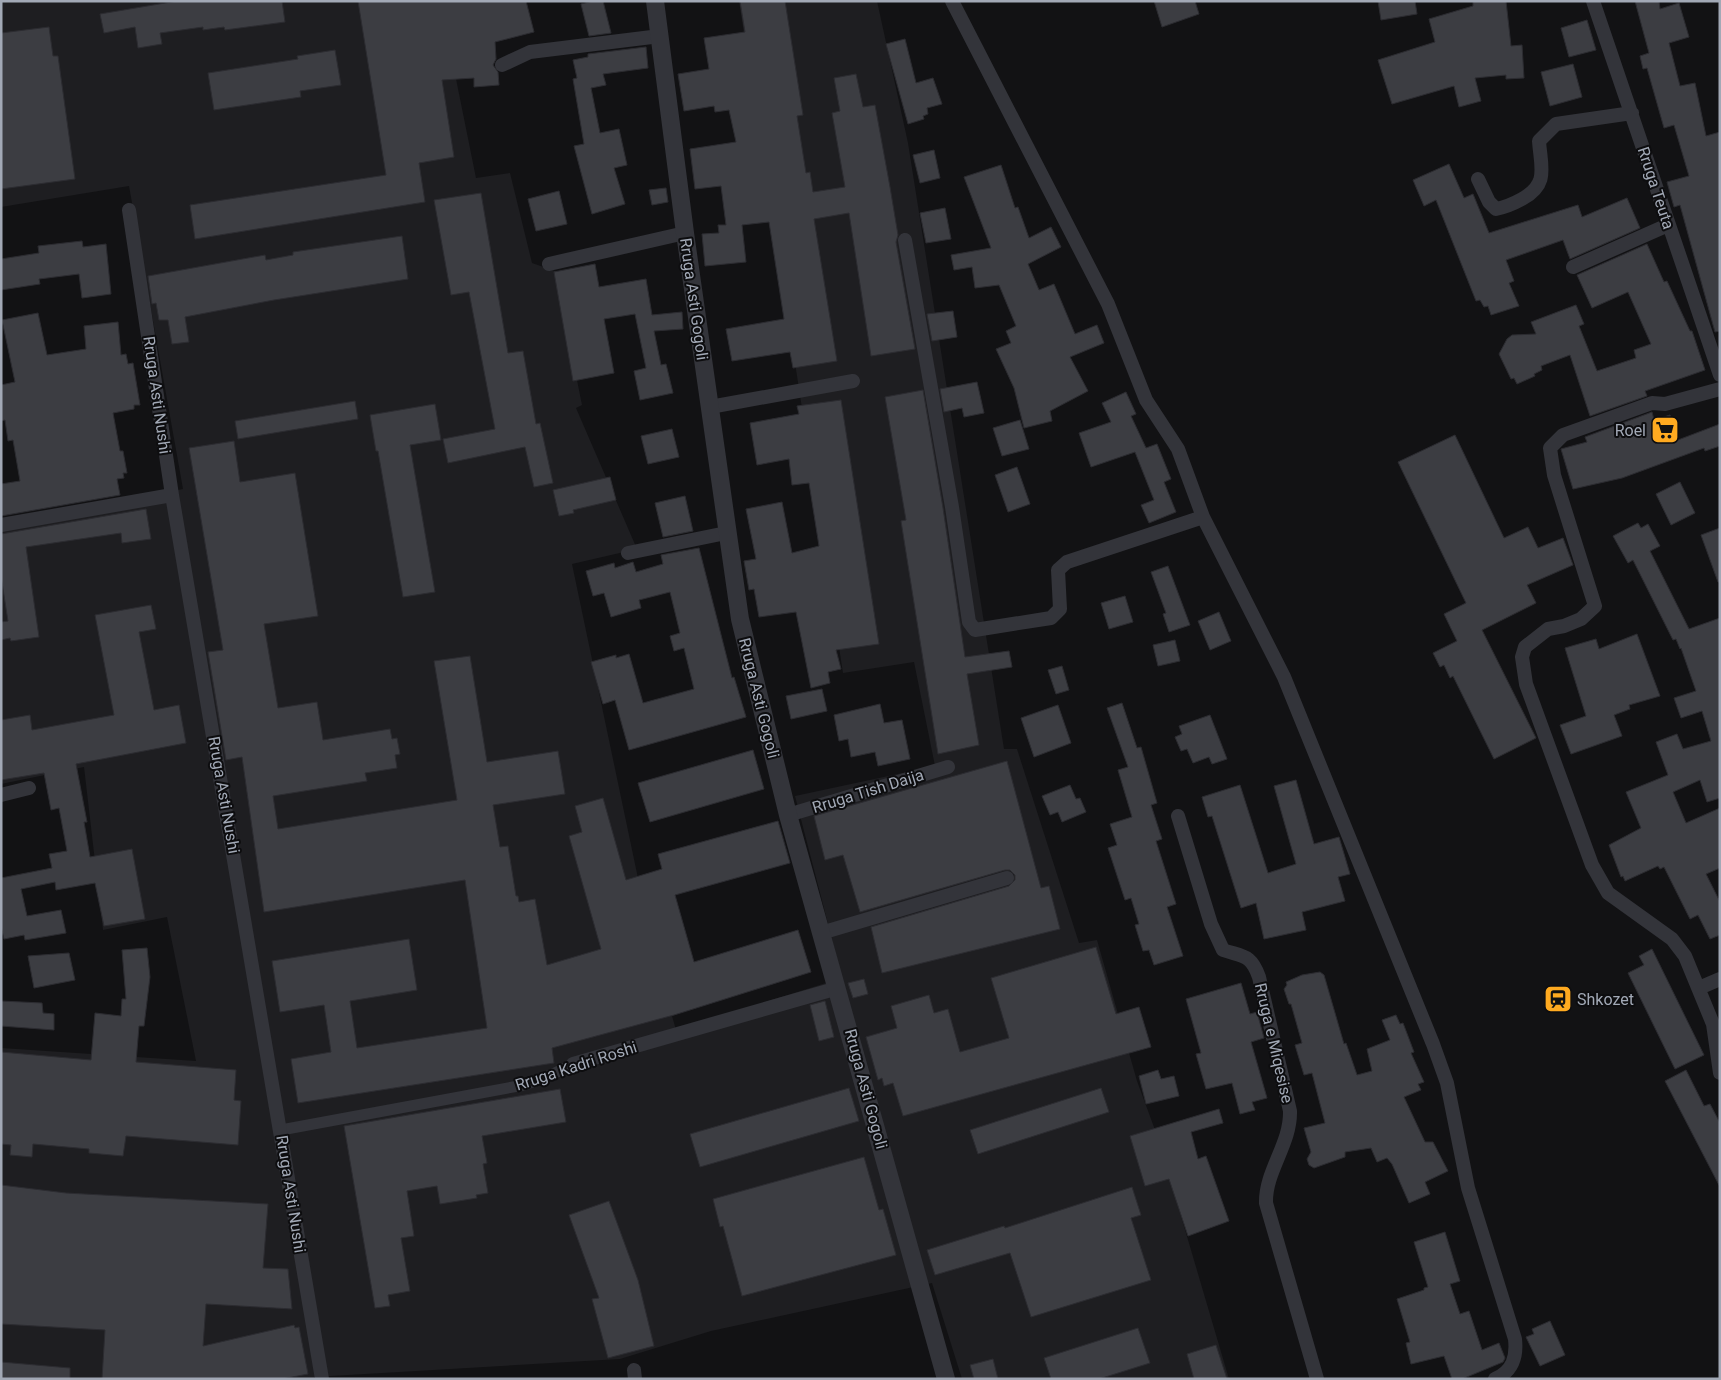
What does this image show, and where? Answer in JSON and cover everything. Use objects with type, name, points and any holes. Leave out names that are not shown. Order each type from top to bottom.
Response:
[{"type":"street","name":"Rruga Asti Gogoli","points":[[655,1],[726,532],[740,619],[788,815],[946,1379]]},
{"type":"street","points":[[952,1],[1108,304],[1146,400],[1178,449],[1186,466],[1203,517],[1302,717],[1447,1083],[1468,1188],[1515,1339],[1517,1354],[1513,1364],[1504,1374],[1495,1379]]},
{"type":"street","name":"Rruga Teuta","points":[[1593,1],[1720,375]]},
{"type":"street","points":[[502,65],[530,52],[660,36]]},
{"type":"street","points":[[1478,179],[1489,202],[1496,209],[1506,207],[1535,192],[1542,179],[1539,141],[1556,124],[1632,113]]},
{"type":"street","name":"Rruga Asti Nushi","points":[[130,210],[172,495],[322,1379]]},
{"type":"street","points":[[1573,267],[1668,225]]},
{"type":"street","points":[[549,264],[685,233]]},
{"type":"street","points":[[905,240],[952,507],[969,622],[975,630],[1051,618],[1060,609],[1058,570],[1067,562],[1203,517]]},
{"type":"street","points":[[710,407],[852,381]]},
{"type":"street","points":[[1720,389],[1665,404],[1652,403],[1562,435],[1550,448],[1554,475],[1595,606],[1581,619],[1564,626],[1548,629],[1525,647],[1522,657],[1526,684],[1596,872],[1608,894],[1672,939],[1685,956],[1713,1024],[1715,1052],[1720,1073]]},
{"type":"street","points":[[1,525],[172,495]]},
{"type":"street","points":[[628,553],[726,532]]},
{"type":"street","name":"Rruga Tish Daija","points":[[788,815],[948,767]]},
{"type":"street","points":[[1,795],[29,788]]},
{"type":"street","name":"Rruga e Miqesise","points":[[1178,816],[1211,924],[1223,950],[1247,957],[1255,966],[1259,976],[1290,1111],[1288,1130],[1267,1186],[1266,1203],[1318,1379]]},
{"type":"street","points":[[821,933],[1006,878]]},
{"type":"street","points":[[1699,988],[1720,979]]},
{"type":"street","name":"Rruga Kadri Roshi","points":[[281,1130],[524,1085],[573,1064],[838,988]]},
{"type":"shaded area","points":[[1,1],[396,1],[451,54],[476,178],[510,173],[532,263],[555,271],[582,405],[576,408],[637,549],[572,564],[643,902],[640,903],[676,1030],[842,978],[795,796],[935,766],[914,662],[843,673],[739,1],[877,1],[908,143],[1004,749],[1017,749],[1079,943],[1097,940],[1137,1081],[1158,1138],[1229,1379],[962,1379],[932,1283],[711,1331],[620,1359],[314,1377],[314,1379],[1,1379],[1,1048],[196,1061],[167,917],[103,930],[84,767],[1,784],[1,525],[183,489],[129,186],[1,207]]},
{"type":"building","points":[[177,1],[282,1],[285,22],[225,30],[224,27],[203,30],[203,27],[160,33],[162,44],[138,48],[135,27],[104,33],[100,14]]},
{"type":"building","points":[[358,1],[526,1],[534,32],[495,42],[496,59],[493,65],[498,72],[499,85],[474,87],[474,78],[442,80],[454,157],[419,163],[425,202],[195,239],[190,205],[386,175]]},
{"type":"building","points":[[603,1],[611,33],[589,36],[581,4]]},
{"type":"building","points":[[740,1],[785,1],[803,115],[797,116],[806,173],[810,172],[813,192],[845,187],[832,113],[840,111],[834,78],[856,74],[863,107],[875,105],[898,235],[896,242],[915,349],[871,356],[849,213],[814,219],[837,361],[793,368],[790,352],[732,361],[726,329],[784,319],[769,222],[742,225],[746,262],[705,266],[702,234],[719,233],[718,225],[726,225],[721,186],[695,189],[690,149],[736,142],[729,110],[715,112],[714,106],[684,111],[678,74],[709,69],[704,38],[745,32]]},
{"type":"building","points":[[1154,1],[1195,1],[1199,14],[1162,27]]},
{"type":"building","points":[[1378,1],[1415,1],[1417,14],[1381,20]]},
{"type":"building","points":[[1473,1],[1506,1],[1511,46],[1522,45],[1524,78],[1506,79],[1506,75],[1475,78],[1481,101],[1459,107],[1454,86],[1392,104],[1378,60],[1435,42],[1429,19],[1473,6]]},
{"type":"building","points":[[1635,1],[1659,1],[1660,9],[1679,3],[1689,37],[1669,43],[1680,86],[1695,83],[1706,136],[1720,132],[1720,331],[1715,332],[1680,205],[1674,207],[1667,182],[1689,176],[1674,125],[1664,128],[1647,68],[1643,69],[1640,56],[1649,53]]},
{"type":"building","points":[[1587,20],[1596,50],[1569,57],[1561,28]]},
{"type":"building","points":[[49,27],[53,56],[58,56],[75,179],[1,189],[1,33]]},
{"type":"building","points":[[905,39],[916,83],[933,78],[942,104],[927,108],[928,114],[923,116],[924,119],[908,124],[886,44]]},
{"type":"building","points":[[646,47],[648,68],[603,74],[606,85],[591,88],[600,133],[619,129],[627,165],[614,168],[625,204],[592,214],[574,146],[584,144],[573,79],[577,78],[573,60],[588,57],[588,54]]},
{"type":"building","points":[[335,50],[341,85],[300,91],[301,97],[214,110],[208,73],[298,59],[297,56]]},
{"type":"building","points":[[1573,64],[1582,97],[1550,106],[1541,72]]},
{"type":"building","points":[[934,150],[940,178],[920,183],[913,155]]},
{"type":"building","points":[[1449,164],[1464,198],[1473,194],[1489,233],[1578,205],[1582,217],[1627,198],[1640,228],[1570,259],[1563,240],[1506,260],[1514,281],[1509,283],[1519,306],[1491,315],[1488,306],[1484,307],[1480,300],[1476,301],[1436,200],[1424,206],[1413,180]]},
{"type":"building","points":[[1001,165],[1015,208],[1018,207],[1029,238],[1051,227],[1061,247],[1028,264],[1039,290],[1054,284],[1075,334],[1097,325],[1104,343],[1070,357],[1088,391],[1050,411],[1052,421],[1024,428],[1014,388],[996,349],[1011,343],[1006,331],[1016,326],[999,285],[975,288],[972,267],[954,270],[951,255],[991,248],[964,177]]},
{"type":"building","points":[[666,188],[668,202],[652,205],[649,190]]},
{"type":"building","points":[[559,191],[567,224],[536,231],[528,199]]},
{"type":"building","points":[[481,193],[508,353],[523,351],[536,424],[540,423],[553,483],[534,487],[525,447],[448,463],[443,439],[495,429],[469,292],[451,295],[434,200]]},
{"type":"building","points":[[945,208],[951,239],[926,243],[920,213]]},
{"type":"building","points":[[402,236],[408,279],[274,300],[185,317],[189,342],[172,344],[168,320],[159,320],[156,303],[152,304],[148,276],[265,255],[266,260],[293,255],[293,252]]},
{"type":"building","points":[[82,241],[83,247],[106,244],[111,294],[82,298],[79,274],[39,279],[40,284],[1,290],[1,259],[39,253],[38,246]]},
{"type":"building","points":[[1647,244],[1664,282],[1667,281],[1690,331],[1692,331],[1705,370],[1645,391],[1647,396],[1590,416],[1570,355],[1541,366],[1542,370],[1534,374],[1535,376],[1517,384],[1514,378],[1511,379],[1499,354],[1507,339],[1512,335],[1536,334],[1531,322],[1576,305],[1584,324],[1579,326],[1597,371],[1636,358],[1634,350],[1651,344],[1628,292],[1592,308],[1577,275]]},
{"type":"building","points":[[595,264],[599,287],[646,279],[652,315],[682,312],[683,329],[654,331],[661,365],[666,364],[673,393],[640,400],[634,371],[646,368],[635,314],[604,319],[614,373],[573,381],[554,272]]},
{"type":"building","points":[[953,311],[957,337],[932,341],[927,314]]},
{"type":"building","points":[[38,313],[47,355],[86,349],[84,326],[118,322],[121,355],[126,354],[128,364],[133,363],[140,405],[134,405],[134,409],[113,413],[120,451],[123,451],[127,473],[123,473],[124,478],[117,479],[120,495],[1,516],[1,484],[20,481],[13,440],[8,441],[5,420],[1,421],[1,385],[15,382],[2,320]]},
{"type":"building","points":[[977,382],[984,413],[964,417],[962,408],[944,412],[940,389]]},
{"type":"building","points":[[923,390],[965,657],[1009,651],[1012,667],[967,674],[979,745],[938,754],[901,521],[906,520],[885,397]]},
{"type":"building","points":[[1126,392],[1136,414],[1131,416],[1146,448],[1157,444],[1171,479],[1164,482],[1176,512],[1149,523],[1141,505],[1154,500],[1135,452],[1091,467],[1079,433],[1111,422],[1102,403]]},
{"type":"building","points":[[841,400],[879,644],[836,650],[841,669],[828,672],[830,683],[811,688],[796,612],[759,617],[754,589],[749,590],[744,561],[756,559],[746,509],[782,502],[792,553],[819,546],[809,483],[792,485],[789,459],[757,465],[750,423],[799,414],[797,406]]},
{"type":"building","points":[[355,401],[358,419],[238,439],[235,421]]},
{"type":"building","points":[[435,404],[441,440],[410,445],[435,592],[403,597],[370,415]]},
{"type":"building","points":[[1652,412],[1654,420],[1670,415],[1678,440],[1720,424],[1720,446],[1705,451],[1704,448],[1622,478],[1573,489],[1561,449],[1587,442],[1585,437]]},
{"type":"building","points":[[1020,420],[1029,449],[1002,456],[993,428]]},
{"type":"building","points":[[672,429],[679,457],[648,464],[641,436]]},
{"type":"building","points":[[1455,435],[1504,538],[1528,527],[1538,548],[1563,538],[1573,565],[1527,585],[1536,603],[1482,630],[1536,738],[1494,759],[1453,676],[1450,678],[1444,665],[1440,667],[1433,653],[1457,641],[1444,614],[1466,603],[1398,462]]},
{"type":"building","points":[[234,441],[240,482],[295,473],[318,616],[264,624],[278,708],[317,702],[323,740],[390,729],[392,739],[397,738],[400,754],[395,755],[397,768],[365,773],[367,781],[273,796],[278,829],[457,800],[434,661],[470,656],[487,762],[558,751],[565,794],[493,805],[500,847],[508,846],[516,896],[518,896],[519,902],[535,899],[547,965],[601,949],[569,836],[582,832],[575,806],[603,798],[626,880],[662,869],[658,854],[778,821],[790,863],[675,895],[694,962],[798,930],[811,972],[674,1015],[552,1048],[554,1063],[298,1103],[291,1059],[331,1052],[324,1005],[280,1012],[272,961],[409,939],[417,990],[350,1001],[357,1048],[487,1028],[465,880],[264,912],[242,757],[226,760],[208,652],[223,650],[189,448]]},
{"type":"building","points":[[1017,467],[1030,504],[1008,512],[995,475]]},
{"type":"building","points":[[610,477],[616,500],[573,510],[574,513],[559,516],[553,490]]},
{"type":"building","points":[[1680,482],[1695,513],[1671,525],[1656,494]]},
{"type":"building","points":[[685,496],[693,531],[663,537],[655,503]]},
{"type":"building","points":[[146,509],[151,539],[122,543],[121,533],[26,547],[39,637],[11,641],[10,638],[1,640],[1,622],[8,621],[1,576],[1,534]]},
{"type":"building","points":[[1638,523],[1641,528],[1648,524],[1660,546],[1650,551],[1689,629],[1720,618],[1720,798],[1707,802],[1700,780],[1673,792],[1686,823],[1720,808],[1720,868],[1706,874],[1720,902],[1720,935],[1710,939],[1698,915],[1690,919],[1664,867],[1660,869],[1658,866],[1625,881],[1623,876],[1621,877],[1609,845],[1641,828],[1626,792],[1668,775],[1656,742],[1677,734],[1683,749],[1711,741],[1702,711],[1681,718],[1674,698],[1696,691],[1681,648],[1676,639],[1673,640],[1633,560],[1628,563],[1613,536]]},
{"type":"building","points":[[1720,528],[1720,582],[1718,582],[1701,535]]},
{"type":"building","points":[[699,548],[732,678],[734,677],[746,717],[629,750],[615,700],[603,704],[591,662],[616,655],[616,658],[629,654],[643,703],[694,689],[684,648],[674,651],[670,636],[680,633],[670,592],[639,600],[641,608],[611,617],[604,593],[593,596],[586,571],[614,563],[615,568],[633,562],[636,572],[663,564],[661,555]]},
{"type":"building","points":[[1168,566],[1190,625],[1169,632],[1163,614],[1166,613],[1151,572]]},
{"type":"building","points":[[1125,596],[1133,622],[1109,629],[1101,603]]},
{"type":"building","points":[[151,605],[156,629],[139,632],[154,710],[179,705],[186,743],[76,764],[87,822],[84,822],[90,857],[132,849],[145,919],[104,926],[95,883],[56,890],[55,882],[21,889],[27,916],[61,910],[66,933],[25,940],[24,935],[4,939],[1,926],[1,878],[52,868],[49,854],[67,851],[59,808],[51,810],[44,773],[1,780],[1,720],[30,715],[32,730],[114,715],[95,615]]},
{"type":"building","points":[[1219,612],[1231,641],[1210,650],[1198,621]]},
{"type":"building","points":[[1637,634],[1660,696],[1629,705],[1630,709],[1614,715],[1622,736],[1571,754],[1560,725],[1586,716],[1565,648],[1596,639],[1599,649]]},
{"type":"building","points":[[1175,640],[1180,661],[1158,666],[1153,645]]},
{"type":"building","points":[[1062,666],[1069,690],[1056,694],[1048,670]]},
{"type":"building","points":[[822,689],[827,711],[791,719],[786,696]]},
{"type":"building","points":[[1122,703],[1137,748],[1141,747],[1157,803],[1151,805],[1162,839],[1156,841],[1176,904],[1167,907],[1183,956],[1154,965],[1149,950],[1143,951],[1135,925],[1139,924],[1131,898],[1125,900],[1108,848],[1117,845],[1110,824],[1132,817],[1118,770],[1128,767],[1107,708]]},
{"type":"building","points":[[880,704],[884,723],[902,720],[910,759],[878,766],[875,752],[851,757],[848,739],[839,741],[834,715]]},
{"type":"building","points":[[1058,705],[1071,743],[1034,757],[1021,718]]},
{"type":"building","points":[[1210,715],[1227,759],[1212,764],[1209,757],[1193,763],[1187,749],[1181,751],[1175,737],[1182,734],[1179,726]]},
{"type":"building","points":[[753,750],[764,789],[650,822],[638,783]]},
{"type":"building","points":[[1007,761],[1041,888],[1049,886],[1060,929],[882,973],[871,927],[1009,886],[1015,880],[1015,875],[1010,870],[1005,870],[860,912],[843,855],[825,860],[814,816]]},
{"type":"building","points":[[1296,780],[1314,844],[1339,837],[1350,874],[1338,877],[1345,901],[1302,912],[1306,930],[1264,939],[1256,903],[1241,908],[1212,816],[1208,817],[1202,797],[1240,785],[1268,873],[1296,864],[1274,786]]},
{"type":"building","points":[[1070,785],[1076,799],[1080,798],[1086,812],[1062,822],[1058,812],[1050,815],[1042,796]]},
{"type":"building","points":[[1096,947],[1116,1014],[1139,1007],[1151,1047],[903,1116],[893,1083],[884,1086],[882,1078],[878,1080],[866,1037],[897,1028],[891,1006],[929,995],[934,1013],[948,1009],[960,1052],[1009,1038],[991,978]]},
{"type":"building","points":[[147,948],[150,977],[144,1026],[139,1026],[136,1062],[236,1070],[234,1100],[241,1101],[238,1145],[126,1136],[123,1156],[89,1153],[89,1149],[33,1144],[32,1157],[10,1155],[11,1145],[1,1144],[1,1052],[91,1060],[95,1013],[121,1016],[122,999],[126,999],[122,950]]},
{"type":"building","points":[[1652,949],[1704,1055],[1675,1069],[1628,973],[1644,965],[1639,956]]},
{"type":"building","points":[[69,953],[75,980],[34,988],[28,956]]},
{"type":"building","points":[[1320,972],[1324,975],[1344,1044],[1346,1043],[1357,1075],[1372,1071],[1367,1049],[1390,1040],[1382,1020],[1396,1015],[1400,1024],[1403,1023],[1414,1052],[1411,1053],[1424,1082],[1418,1084],[1421,1090],[1404,1097],[1425,1142],[1433,1142],[1448,1171],[1425,1182],[1430,1194],[1409,1203],[1392,1164],[1387,1158],[1377,1162],[1371,1148],[1345,1152],[1345,1157],[1314,1168],[1309,1165],[1307,1159],[1311,1152],[1304,1128],[1325,1123],[1312,1073],[1304,1075],[1295,1045],[1302,1043],[1291,1004],[1289,1004],[1284,989],[1287,985],[1286,982],[1302,975]]},
{"type":"building","points":[[864,979],[868,994],[853,998],[848,983]]},
{"type":"building","points":[[1241,983],[1250,1014],[1257,1012],[1264,1038],[1251,1042],[1267,1098],[1252,1102],[1255,1110],[1240,1114],[1232,1083],[1206,1089],[1196,1054],[1201,1053],[1186,999]]},
{"type":"building","points":[[1,1001],[42,1003],[43,1013],[54,1014],[54,1030],[1,1026]]},
{"type":"building","points":[[825,1001],[834,1037],[819,1041],[810,1005]]},
{"type":"building","points":[[1158,1070],[1161,1079],[1174,1076],[1179,1096],[1146,1104],[1139,1076]]},
{"type":"building","points":[[1686,1070],[1704,1106],[1710,1104],[1720,1123],[1720,1187],[1665,1081]]},
{"type":"building","points":[[849,1088],[859,1121],[700,1167],[690,1134]]},
{"type":"building","points":[[1101,1088],[1109,1112],[978,1154],[970,1130]]},
{"type":"building","points":[[560,1089],[566,1122],[482,1136],[487,1163],[483,1164],[488,1193],[476,1195],[477,1198],[440,1204],[437,1186],[407,1191],[414,1236],[401,1238],[410,1291],[388,1295],[390,1306],[375,1308],[344,1126]]},
{"type":"building","points":[[1219,1109],[1223,1123],[1191,1132],[1198,1159],[1206,1156],[1229,1221],[1188,1236],[1169,1179],[1145,1186],[1130,1136]]},
{"type":"building","points":[[864,1157],[879,1210],[883,1209],[896,1255],[742,1296],[723,1226],[720,1227],[713,1199]]},
{"type":"building","points":[[1,1185],[66,1193],[268,1204],[263,1268],[288,1269],[292,1309],[206,1304],[203,1346],[294,1325],[295,1328],[299,1327],[308,1374],[282,1379],[102,1379],[105,1330],[1,1324]]},
{"type":"building","points":[[1132,1187],[1141,1215],[1131,1218],[1151,1280],[1031,1317],[1010,1253],[935,1275],[927,1250],[1004,1226],[1005,1228]]},
{"type":"building","points":[[609,1201],[638,1280],[654,1346],[608,1358],[592,1299],[599,1298],[569,1215]]},
{"type":"building","points":[[1445,1232],[1460,1281],[1450,1284],[1460,1314],[1469,1311],[1482,1350],[1499,1343],[1505,1358],[1503,1362],[1462,1379],[1452,1379],[1444,1356],[1411,1364],[1406,1343],[1410,1342],[1397,1299],[1428,1287],[1414,1242]]},
{"type":"building","points":[[1550,1321],[1565,1355],[1540,1366],[1526,1337],[1534,1334],[1532,1329]]},
{"type":"building","points":[[1138,1328],[1150,1363],[1099,1379],[1051,1379],[1044,1358]]},
{"type":"building","points":[[1216,1345],[1227,1379],[1194,1379],[1187,1354]]},
{"type":"building","points":[[993,1359],[998,1379],[974,1379],[970,1365]]},
{"type":"building","points":[[1,1362],[70,1368],[70,1379],[1,1379]]},
{"type":"place","name":"Roel","points":[[1665,430]]},
{"type":"place","name":"Shkozet","points":[[1558,999]]}]
